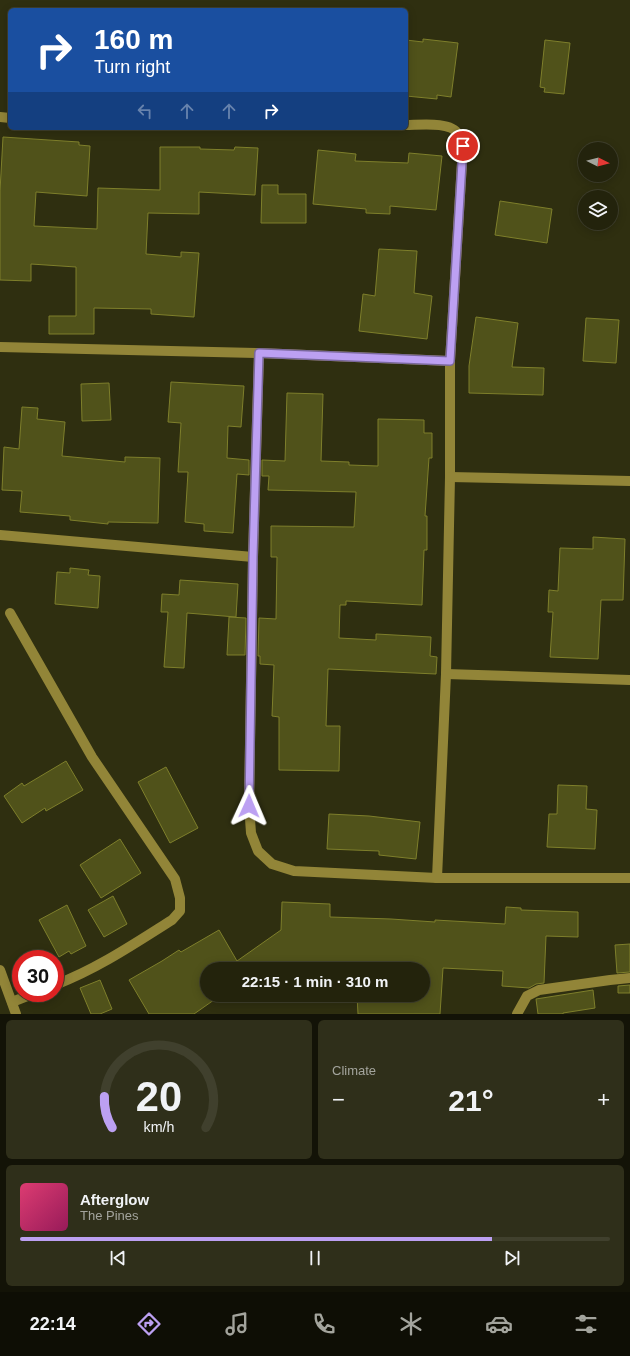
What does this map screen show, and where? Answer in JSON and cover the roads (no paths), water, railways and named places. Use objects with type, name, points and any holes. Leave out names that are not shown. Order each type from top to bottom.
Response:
[{"type":"street","points":[[408,125],[440,125],[452,128],[458,133],[463,146],[450,361],[450,478],[446,674],[437,878]]},
{"type":"street","points":[[0,347],[259,353],[450,361]]},
{"type":"street","points":[[259,353],[253,557],[249,806],[251,832],[258,851],[272,864],[294,872],[437,878],[630,878]]},
{"type":"street","points":[[450,478],[630,481]]},
{"type":"street","points":[[0,536],[253,557]]},
{"type":"street","points":[[10,613],[92,757],[175,879],[180,898],[180,911],[172,920],[103,962],[64,981]]},
{"type":"street","points":[[446,674],[630,680]]},
{"type":"street","points":[[0,970],[16,1014]]},
{"type":"street","points":[[517,1014],[527,996],[539,990],[630,978]]}]
